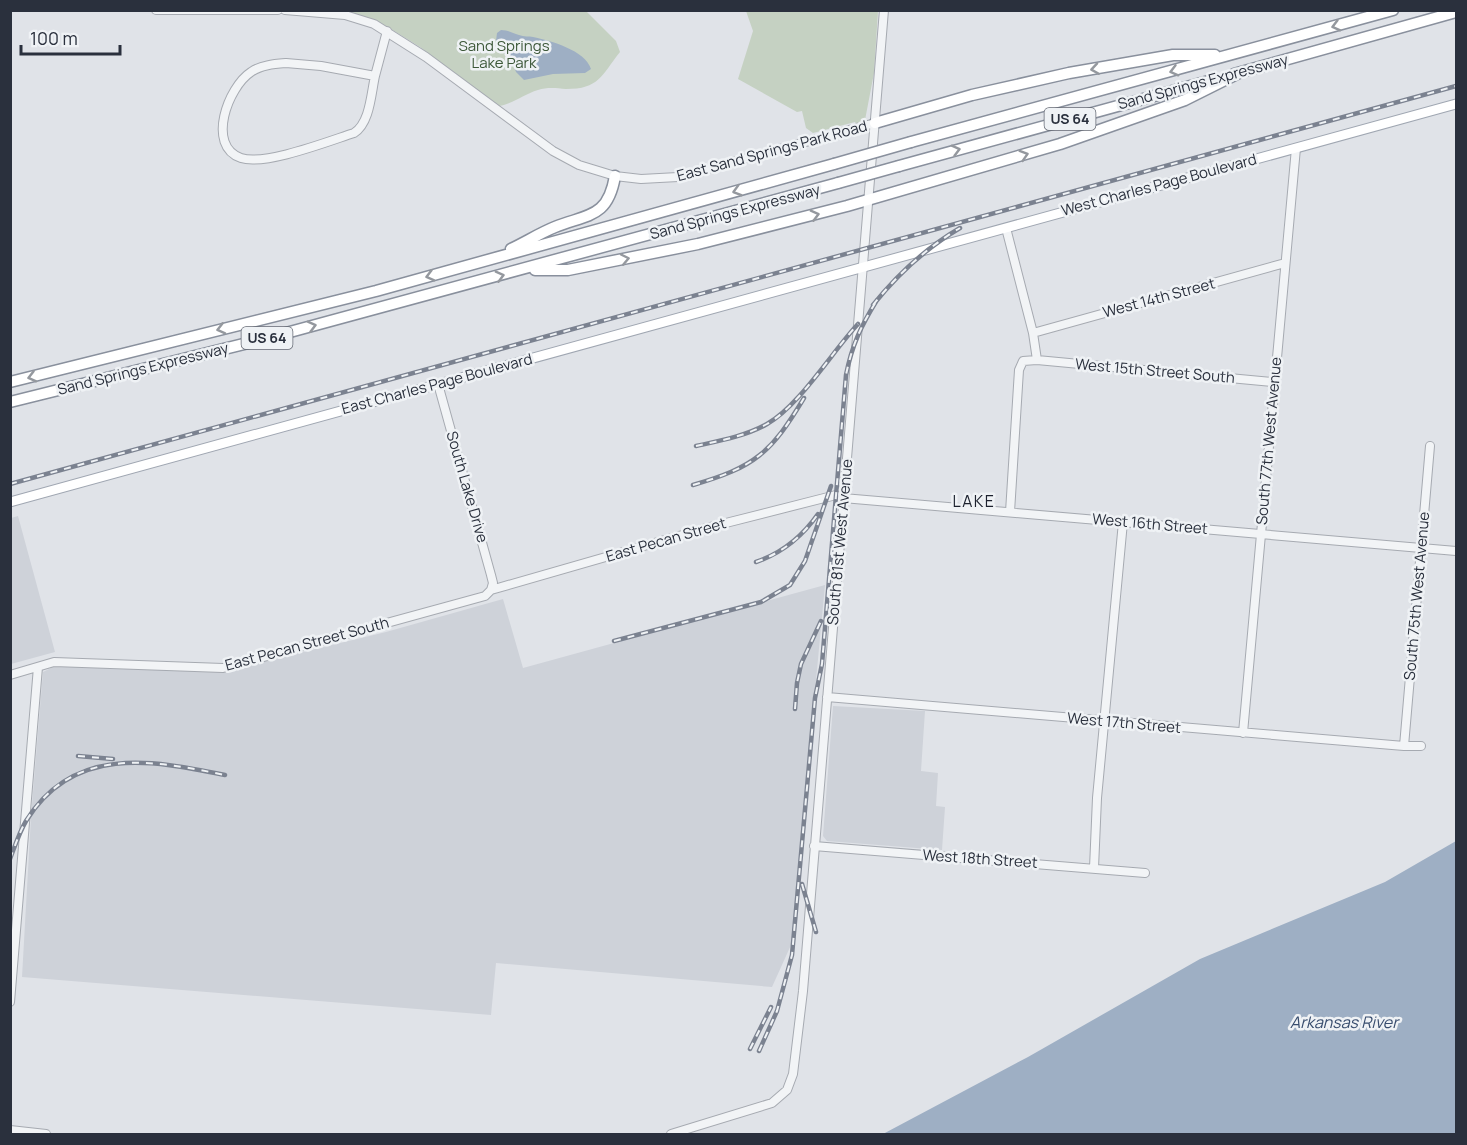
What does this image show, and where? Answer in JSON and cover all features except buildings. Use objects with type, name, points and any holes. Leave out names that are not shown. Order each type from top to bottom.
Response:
[{"type":"highway","name":"Sand Springs Expressway","points":[[10,382],[365,294],[1393,10]]},
{"type":"highway","name":"Sand Springs Expressway","points":[[10,402],[264,339],[523,270],[1456,12]]},
{"type":"highway","points":[[875,123],[972,95],[1070,73],[1173,55],[1230,55]]},
{"type":"highway","points":[[523,270],[568,270],[742,234],[1060,144],[1185,100],[1241,72]]},
{"type":"highway","points":[[487,261],[553,228],[597,212],[608,200],[615,176]]},
{"type":"main road","name":"West Charles Page Boulevard","points":[[863,268],[1456,104]]},
{"type":"main road","name":"East Charles Page Boulevard","points":[[10,502],[863,268]]},
{"type":"street","points":[[156,10],[278,10]]},
{"type":"street","name":"East Sand Springs Park Road","points":[[285,10],[345,15],[387,31],[549,148],[579,165],[615,176],[641,179],[678,177],[875,123]]},
{"type":"street","name":"South 81st West Avenue","points":[[671,1134],[772,1103],[787,1090],[793,1074],[803,990],[884,10]]},
{"type":"street","points":[[375,76],[301,63],[275,64],[252,71],[240,82],[227,103],[224,112],[227,144],[236,155],[255,159],[297,152],[360,129],[364,122],[387,31]]},
{"type":"street","name":"South 77th West Avenue","points":[[1244,733],[1273,382],[1296,148]]},
{"type":"street","points":[[1006,228],[1033,333],[1037,360],[1023,361],[1019,370],[1010,512]]},
{"type":"street","name":"West 14th Street","points":[[1033,333],[1285,263]]},
{"type":"street","name":"West 15th Street South","points":[[1037,360],[1273,382]]},
{"type":"street","name":"South Lake Drive","points":[[438,384],[491,575],[493,583],[491,590]]},
{"type":"street","name":"South 75th West Avenue","points":[[1404,746],[1430,446]]},
{"type":"street","name":"East Pecan Street","points":[[491,590],[828,496],[836,495],[843,498]]},
{"type":"street","name":"West 16th Street","points":[[843,498],[1456,550]]},
{"type":"street","points":[[1094,868],[1097,798],[1123,522]]},
{"type":"street","name":"East Pecan Street South","points":[[10,675],[54,662],[223,668],[485,596],[491,590]]},
{"type":"street","points":[[10,1002],[38,667]]},
{"type":"street","name":"West 17th Street","points":[[827,696],[1244,733],[1421,746]]},
{"type":"street","name":"West 18th Street","points":[[814,846],[1145,873]]},
{"type":"street","points":[[10,1130],[46,1134]]},
{"type":"shaded area","points":[[18,516],[55,652],[11,664],[11,518]]},
{"type":"shaded area","points":[[825,585],[791,945],[772,987],[496,963],[491,1015],[22,977],[31,817],[43,672],[55,666],[224,671],[386,632],[503,599],[523,668]]},
{"type":"shaded area","points":[[833,706],[925,711],[921,771],[938,773],[936,806],[945,807],[942,850],[827,841],[823,836]]},
{"type":"green space","name":"Sand Springs Lake Park","points":[[344,11],[586,11],[616,41],[620,52],[593,84],[577,88],[541,89],[499,106],[420,47],[391,29]]},
{"type":"green space","points":[[746,11],[878,11],[874,73],[865,120],[813,133],[806,128],[802,111],[797,112],[738,79],[753,31]]},
{"type":"water","points":[[501,30],[566,47],[588,62],[591,69],[585,73],[553,74],[524,80],[516,72],[511,58],[501,51],[496,41],[497,33]]},
{"type":"water","name":"Arkansas River","points":[[1456,841],[1456,1134],[883,1134],[1028,1057],[1200,959],[1385,882]]},
{"type":"railway","points":[[10,484],[1456,86]]},
{"type":"railway","points":[[873,305],[913,263],[935,244],[960,228]]},
{"type":"railway","points":[[759,1051],[777,1011],[792,955],[815,698],[822,664],[846,375],[858,336],[877,300]]},
{"type":"railway","points":[[696,446],[750,432],[779,416],[803,392],[858,324]]},
{"type":"railway","points":[[693,485],[732,472],[759,455],[771,445],[804,398]]},
{"type":"railway","points":[[614,641],[761,602],[790,585],[805,561],[831,486]]},
{"type":"railway","points":[[756,562],[791,543],[818,514]]},
{"type":"railway","points":[[795,709],[801,664],[821,621]]},
{"type":"railway","points":[[78,756],[113,759]]},
{"type":"railway","points":[[10,859],[26,821],[45,797],[67,780],[90,769],[116,764],[142,763],[170,765],[225,775]]},
{"type":"railway","points":[[802,884],[816,932]]},
{"type":"railway","points":[[750,1049],[771,1007]]},
{"type":"district","name":"LAKE","points":[[974,501]]}]
